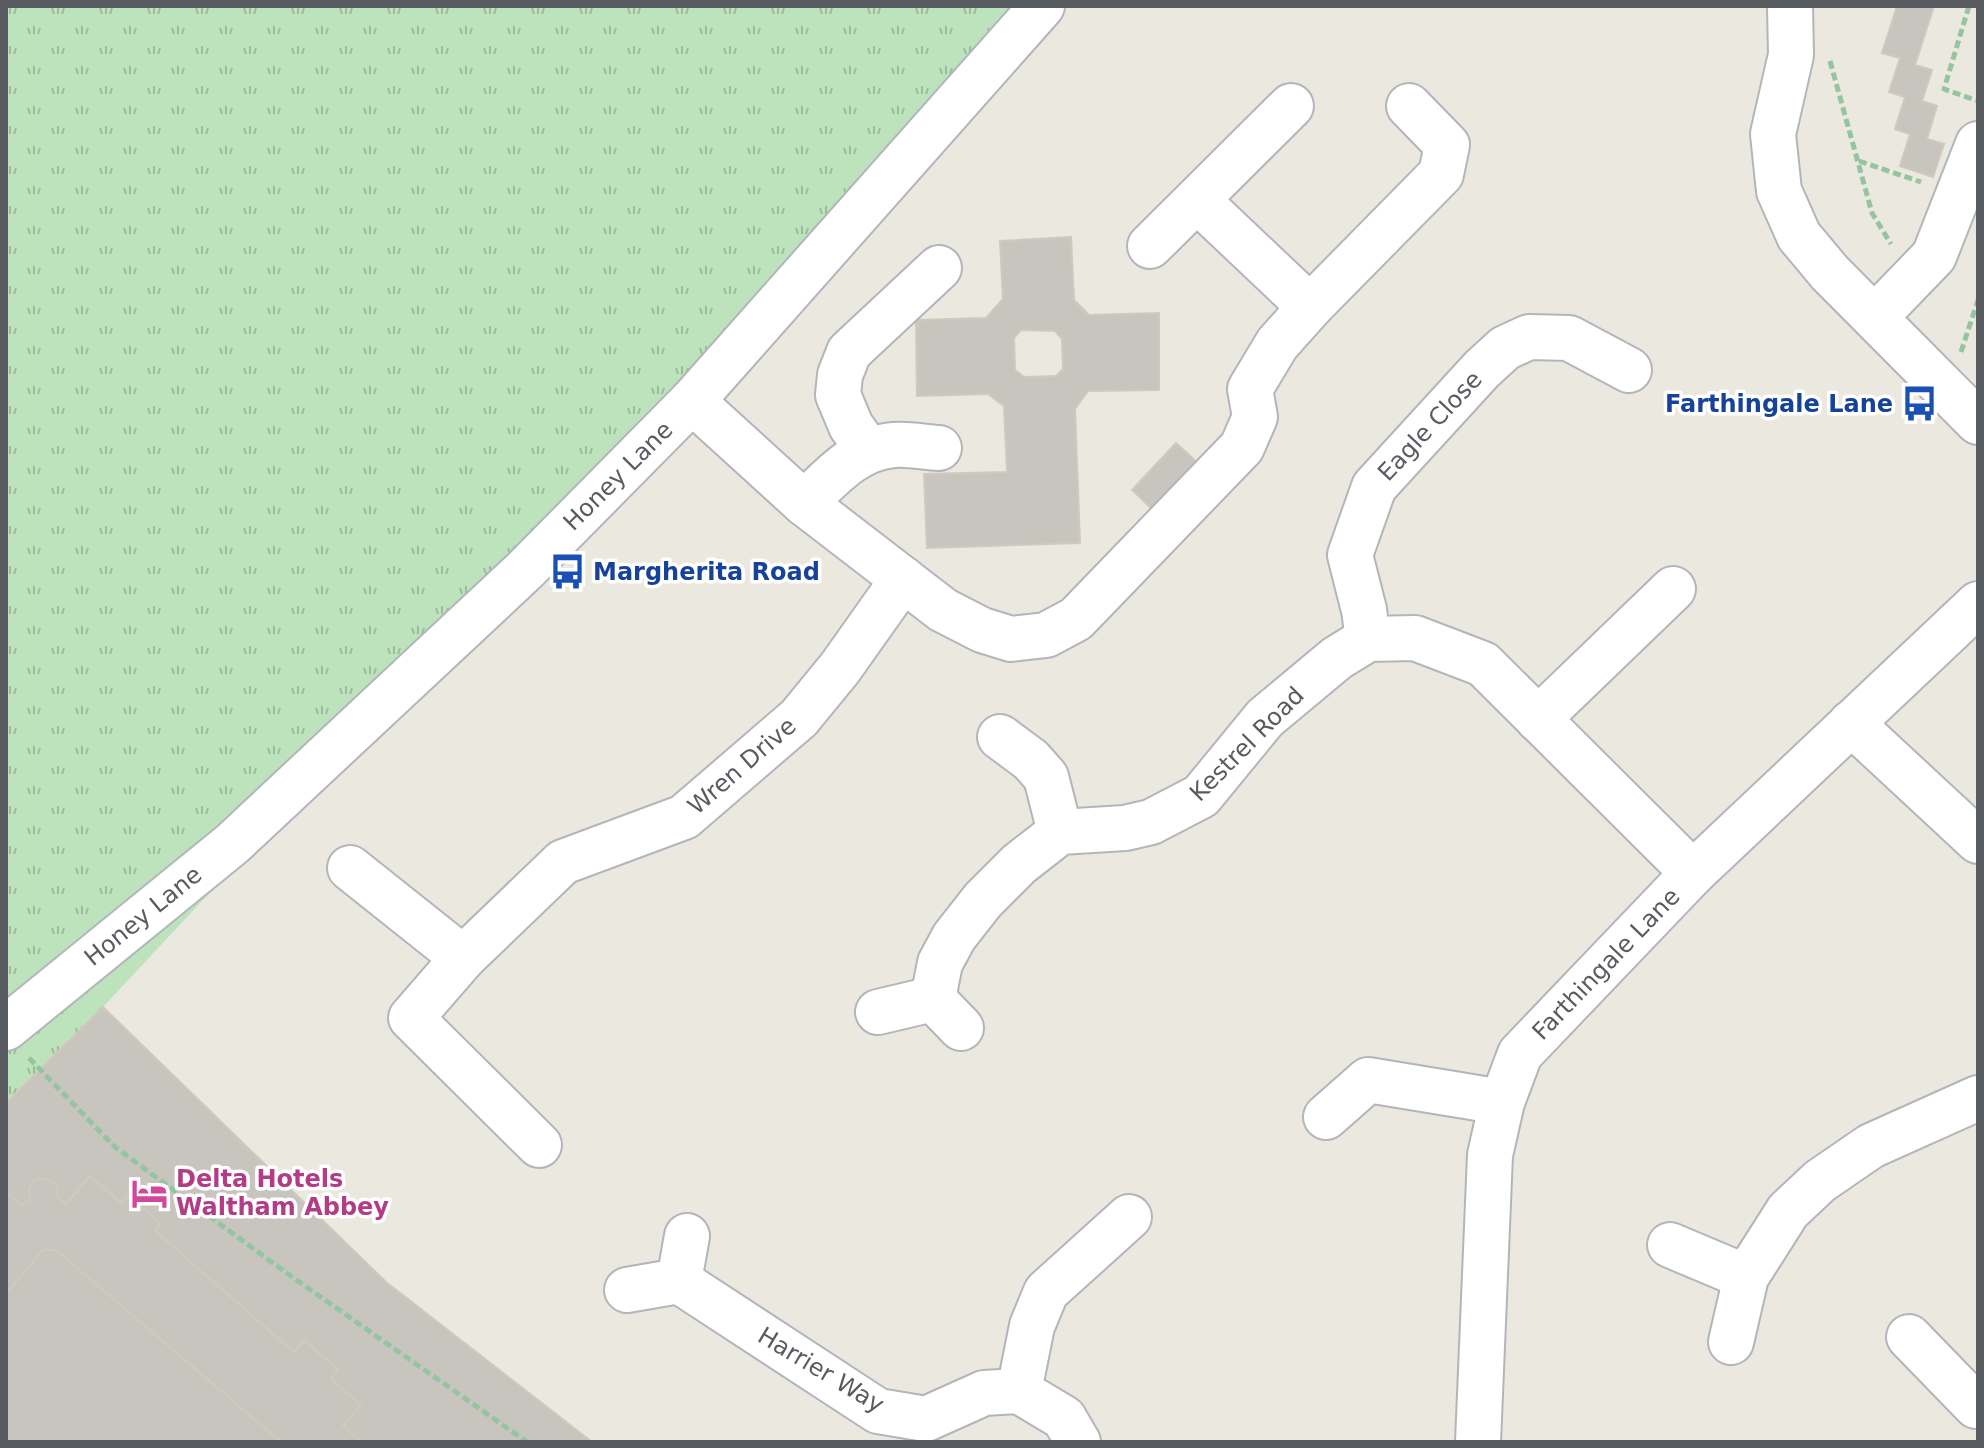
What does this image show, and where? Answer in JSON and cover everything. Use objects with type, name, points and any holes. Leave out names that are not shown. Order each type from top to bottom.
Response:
[{"type":"street","name":"Honey Lane","points":[[17,1042],[525,570],[692,401],[1042,6]]},
{"type":"street","points":[[1790,6],[1791,55],[1773,134],[1779,191],[1799,236],[1830,273],[1978,422]]},
{"type":"street","points":[[1150,246],[1291,106]]},
{"type":"street","points":[[692,401],[804,503],[943,610],[982,630],[1011,639],[1046,635],[1076,619],[1242,447],[1255,417],[1250,389],[1277,344],[1441,174],[1447,145],[1409,106]]},
{"type":"street","points":[[1875,317],[1934,256],[1972,167]]},
{"type":"street","points":[[1197,200],[1310,307]]},
{"type":"street","points":[[869,451],[851,426],[838,395],[840,375],[849,352],[939,268]]},
{"type":"street","name":"Eagle Close","points":[[1368,639],[1350,555],[1374,487],[1482,369],[1505,348],[1529,337],[1569,338],[1629,370]]},
{"type":"street","points":[[804,503],[847,463],[869,451],[894,445],[939,448]]},
{"type":"street","name":"Wren Drive","points":[[539,1145],[411,1018],[463,958],[563,862],[684,817],[787,728],[840,668],[903,579]]},
{"type":"street","points":[[1538,719],[1673,589]]},
{"type":"street","name":"Farthingale Lane","points":[[1478,1442],[1490,1155],[1502,1102],[1520,1054],[1693,873],[1978,604]]},
{"type":"street","points":[[1368,639],[1415,638],[1483,664],[1693,873]]},
{"type":"street","name":"Kestrel Road","points":[[1060,832],[1125,828],[1151,822],[1201,796],[1265,718],[1337,658],[1368,639]]},
{"type":"street","points":[[1851,723],[1978,841]]},
{"type":"street","points":[[878,1012],[947,1014],[940,963],[954,937],[983,900],[1019,864],[1060,832],[1046,777],[1031,760],[1000,737]]},
{"type":"street","points":[[350,868],[463,958]]},
{"type":"street","points":[[1326,1117],[1368,1080],[1502,1102]]},
{"type":"street","points":[[1731,1342],[1746,1277],[1788,1211],[1829,1175],[1871,1146],[1978,1098]]},
{"type":"street","points":[[1078,1442],[1064,1418],[1019,1391],[1032,1326],[1046,1292],[1129,1217]]},
{"type":"street","points":[[627,1290],[679,1281],[687,1236]]},
{"type":"street","points":[[1670,1245],[1746,1277]]},
{"type":"street","name":"Harrier Way","points":[[679,1281],[878,1411],[926,1419],[984,1393],[1019,1391]]},
{"type":"street","points":[[1909,1337],[1976,1406],[1978,1404]]},
{"type":"path","points":[[1969,6],[1944,89],[1978,101]]},
{"type":"path","points":[[1830,60],[1872,213],[1912,278]]},
{"type":"path","points":[[1858,161],[1972,167]]},
{"type":"path","points":[[1948,392],[1978,300]]},
{"type":"path","points":[[17,1042],[115,1147],[288,1274],[527,1442]]},
{"type":"green space","points":[[6,6],[1038,6],[6,1108]]},
{"type":"building","points":[[1897,6],[1934,6],[1915,65],[1932,70],[1922,101],[1937,106],[1927,139],[1944,144],[1933,177],[1900,166],[1910,134],[1895,129],[1905,97],[1889,92],[1900,58],[1882,53]]},
{"type":"building","points":[[1071,237],[1074,300],[1089,315],[1159,313],[1159,390],[1088,391],[1075,409],[1080,543],[927,548],[924,474],[1007,472],[1004,406],[988,394],[917,396],[916,320],[986,318],[1003,299],[1000,241]],"holes":[[[1021,330],[1055,331],[1062,339],[1063,369],[1056,376],[1024,377],[1015,370],[1014,338]]]},
{"type":"building","points":[[1176,443],[1198,463],[1153,510],[1132,490]]},
{"type":"building","name":"Delta Hotels Waltham Abbey","points":[[103,1007],[386,1282],[592,1442],[6,1442],[6,1103]]},
{"type":"building","points":[[90,1176],[121,1203],[128,1195],[161,1224],[155,1231],[294,1352],[304,1340],[338,1370],[331,1379],[361,1405],[343,1426],[362,1442],[281,1442],[56,1250],[43,1250],[6,1294],[6,1192],[21,1205],[30,1200],[29,1188],[36,1179],[45,1179],[57,1185],[58,1197],[66,1204]]},
{"type":"place","name":"Farthingale Lane","points":[[1919,404]]},
{"type":"place","name":"Margherita Road","points":[[567,572]]},
{"type":"place","name":"Delta Hotels Waltham Abbey","points":[[150,1193]]}]
